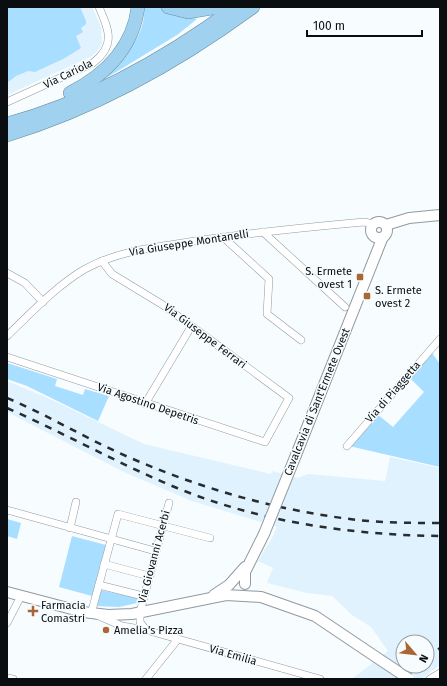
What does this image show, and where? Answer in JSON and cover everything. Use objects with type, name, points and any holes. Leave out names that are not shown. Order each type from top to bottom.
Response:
[{"type":"highway","points":[[21,120],[51,102],[82,87],[113,63],[132,35],[138,7]]},
{"type":"highway","points":[[168,7],[188,12],[209,10],[218,7]]},
{"type":"highway","points":[[7,124],[67,103],[122,78],[191,38],[236,7]]},
{"type":"highway","points":[[7,135],[73,112],[121,90],[180,56],[253,7]]},
{"type":"street","name":"Via Cariola","points":[[7,102],[93,63],[102,55],[109,40],[108,28],[98,7]]},
{"type":"street","points":[[386,225],[405,219],[440,215]]},
{"type":"street","name":"Via Giuseppe Montanelli","points":[[9,332],[75,276],[102,261],[127,251],[263,232],[364,222],[374,224]]},
{"type":"street","points":[[381,222],[386,225],[388,233],[382,239],[376,238],[372,234],[371,229],[374,224],[381,222]]},
{"type":"street","points":[[263,232],[345,307]]},
{"type":"street","points":[[223,237],[269,279],[267,314],[300,340]]},
{"type":"street","name":"Cavalcavia di Sant'Ermete Ovest","points":[[248,564],[264,534],[382,239]]},
{"type":"street","name":"Via Giuseppe Ferrari","points":[[102,261],[112,274],[155,300],[289,398],[277,419]]},
{"type":"street","points":[[7,273],[25,283],[43,302]]},
{"type":"street","points":[[145,404],[191,327]]},
{"type":"street","name":"Via di Piaggetta","points":[[347,446],[440,339]]},
{"type":"street","name":"Via Agostino Depetris","points":[[7,357],[145,404],[265,442],[277,419]]},
{"type":"street","points":[[70,528],[76,502]]},
{"type":"street","name":"Via Giovanni Acerbi","points":[[140,612],[143,596],[169,503]]},
{"type":"street","points":[[7,510],[155,551]]},
{"type":"street","points":[[94,614],[104,564],[118,514],[210,538]]},
{"type":"street","points":[[104,564],[149,576]]},
{"type":"street","points":[[248,564],[244,575],[245,585],[244,592],[237,595],[230,591],[232,582],[241,580],[245,585],[261,597],[316,616],[409,679]]},
{"type":"street","name":"Via Emilia","points":[[210,598],[232,582],[248,564]]},
{"type":"street","points":[[99,585],[143,596]]},
{"type":"street","name":"Via Emilia","points":[[7,592],[94,614],[125,627],[146,630],[320,679]]},
{"type":"street","name":"Via Emilia","points":[[94,614],[125,615],[226,594],[261,597]]},
{"type":"street","points":[[7,623],[21,596]]},
{"type":"street","points":[[140,612],[140,622],[146,630]]},
{"type":"street","points":[[125,615],[125,627]]},
{"type":"street","points":[[146,679],[178,639]]},
{"type":"street","points":[[430,679],[440,673]]},
{"type":"street","points":[[7,678],[13,679]]},
{"type":"shaded area","points":[[7,7],[92,7],[101,27],[102,43],[92,56],[7,95]]},
{"type":"shaded area","points":[[7,7],[80,7],[86,21],[86,24],[81,28],[83,32],[76,36],[81,48],[65,58],[35,72],[28,71],[16,76],[7,83]]},
{"type":"shaded area","points":[[144,7],[159,7],[197,19],[177,35],[103,80],[101,79],[117,64],[137,38],[144,18]]},
{"type":"shaded area","points":[[432,353],[440,364],[440,467],[349,446],[377,414],[393,427],[424,392],[410,378]]},
{"type":"shaded area","points":[[7,363],[57,379],[55,386],[83,395],[85,389],[109,396],[98,421],[27,386],[7,379]]},
{"type":"shaded area","points":[[7,381],[50,399],[144,444],[271,474],[272,471],[298,478],[308,474],[385,481],[390,457],[440,468],[440,665],[435,669],[435,634],[395,634],[395,674],[428,674],[421,679],[352,679],[388,651],[371,627],[352,615],[332,596],[307,593],[267,583],[273,568],[258,561],[277,527],[192,501],[124,472],[7,412]]},
{"type":"shaded area","points":[[7,519],[21,523],[17,539],[7,536]]},
{"type":"shaded area","points":[[72,536],[106,545],[92,596],[59,587]]},
{"type":"shaded area","points":[[100,590],[137,598],[137,603],[119,607],[96,606]]},
{"type":"railway","points":[[7,398],[133,459],[215,490],[272,505],[329,516],[389,522],[440,523]]},
{"type":"railway","points":[[7,408],[155,479],[208,500],[241,510],[273,518],[340,529],[373,533],[440,536]]},
{"type":"railway","points":[[435,652],[440,648]]},
{"type":"railway","points":[[403,679],[410,674]]},
{"type":"place","name":"S. Ermete ovest 1","points":[[360,277]]},
{"type":"place","name":"S. Ermete ovest 2","points":[[367,296]]},
{"type":"place","name":"Farmacia Comastri","points":[[33,611]]},
{"type":"place","name":"Amelia’s Pizza","points":[[106,630]]}]
